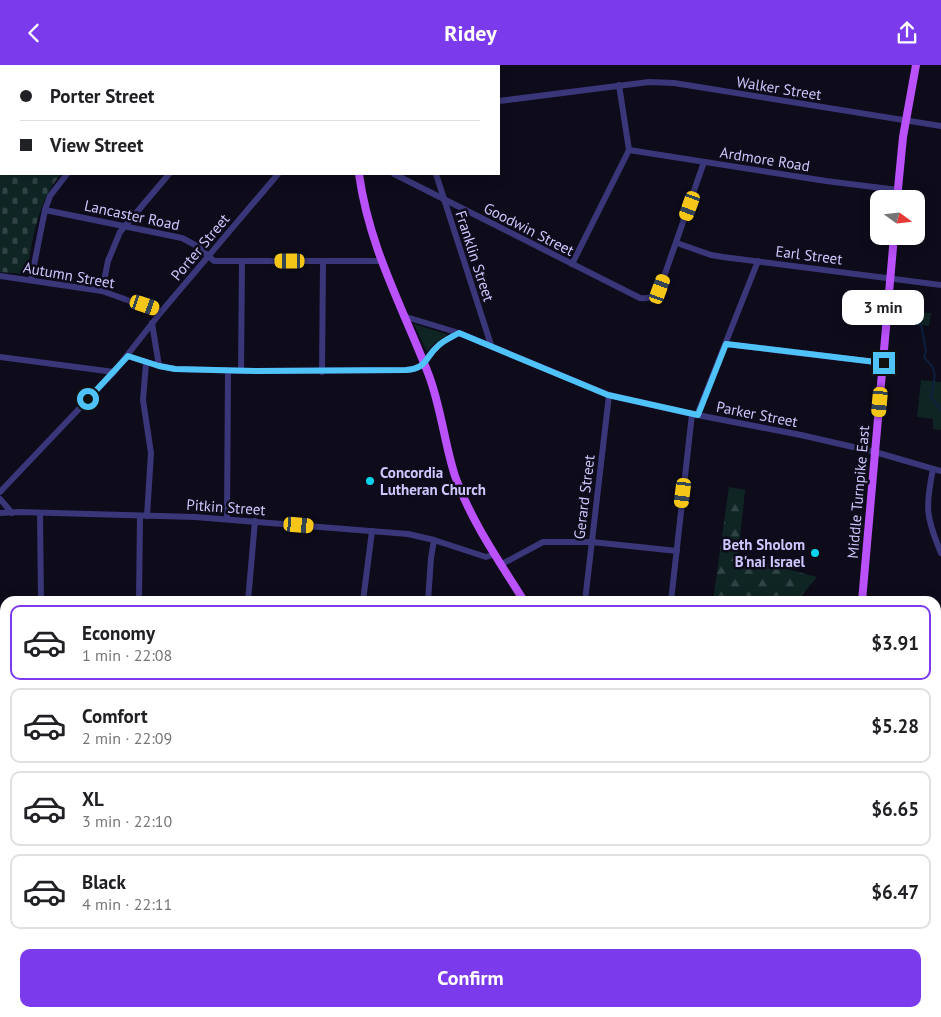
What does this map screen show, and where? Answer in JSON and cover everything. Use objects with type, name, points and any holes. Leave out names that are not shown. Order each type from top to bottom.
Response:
[{"type":"main road","points":[[898,190],[905,121],[916,65]]},
{"type":"main road","points":[[358,175],[380,261],[431,382],[449,455],[462,493],[495,554],[521,596]]},
{"type":"main road","name":"Middle Turnpike East","points":[[862,596],[893,245]]},
{"type":"street","name":"Walker Street","points":[[500,101],[619,85],[649,82],[674,83],[941,126]]},
{"type":"street","points":[[572,264],[629,150],[619,85]]},
{"type":"street","name":"Ardmore Road","points":[[629,150],[826,181],[898,190]]},
{"type":"street","points":[[676,243],[704,162]]},
{"type":"street","points":[[30,280],[45,209],[50,196],[66,175]]},
{"type":"street","points":[[102,291],[108,261],[120,232],[168,175]]},
{"type":"street","name":"Porter Street","points":[[0,492],[128,356],[161,312],[277,175]]},
{"type":"street","name":"Goodwin Street","points":[[396,175],[640,297],[655,296],[660,289],[676,243]]},
{"type":"street","name":"Franklin Street","points":[[436,175],[491,345]]},
{"type":"street","name":"Lancaster Road","points":[[45,209],[182,238],[197,246],[214,261],[380,261]]},
{"type":"street","name":"Earl Street","points":[[676,243],[711,255],[941,285]]},
{"type":"street","points":[[241,371],[242,261]]},
{"type":"street","points":[[672,596],[695,415],[726,344],[758,261]]},
{"type":"street","points":[[322,371],[323,262]]},
{"type":"street","name":"Autumn Street","points":[[0,276],[102,291],[161,312]]},
{"type":"street","name":"Parker Street","points":[[403,316],[491,345],[608,395],[695,415],[801,435],[941,471]]},
{"type":"street","points":[[152,323],[159,366]]},
{"type":"street","points":[[128,356],[146,363],[175,369],[228,371],[406,370],[417,369],[424,364],[437,346],[459,333]]},
{"type":"street","points":[[726,344],[884,363]]},
{"type":"street","points":[[0,357],[114,372]]},
{"type":"street","points":[[139,596],[144,516],[151,453],[143,400],[146,363]]},
{"type":"street","points":[[227,519],[228,371]]},
{"type":"street","name":"Gerard Street","points":[[586,596],[608,395]]},
{"type":"street","points":[[933,469],[928,494],[928,510],[930,525],[941,553]]},
{"type":"street","points":[[0,499],[12,513]]},
{"type":"street","name":"Pitkin Street","points":[[0,513],[144,516],[255,521],[408,534],[434,540],[486,557],[495,554]]},
{"type":"street","points":[[40,513],[41,596]]},
{"type":"street","points":[[248,596],[255,521]]},
{"type":"street","points":[[364,596],[372,531]]},
{"type":"street","points":[[428,596],[434,540]]},
{"type":"street","points":[[502,564],[543,543],[592,542],[677,551]]},
{"type":"green space","points":[[0,175],[60,175],[53,185],[42,208],[34,232],[27,271],[24,274],[0,272]]},
{"type":"green space","points":[[897,310],[931,313],[929,326],[895,322]]},
{"type":"green space","points":[[414,324],[447,335],[435,343],[427,352]]},
{"type":"green space","points":[[921,380],[941,382],[941,430],[933,429],[933,419],[917,417]]},
{"type":"green space","points":[[729,487],[745,490],[738,556],[817,577],[802,596],[714,596]]},
{"type":"waterway","points":[[900,317],[921,325],[926,351],[924,358],[933,367],[935,376],[931,397],[941,410]]},
{"type":"place","name":"Concordia Lutheran Church","points":[[370,481]]},
{"type":"place","name":"Beth Sholom B'nai Israel","points":[[815,553]]},
{"type":"route","points":[[88,399],[128,356],[146,363],[175,369],[228,371],[406,370],[417,369],[424,364],[437,346],[459,333],[608,395],[698,415],[726,344],[884,363]]}]
